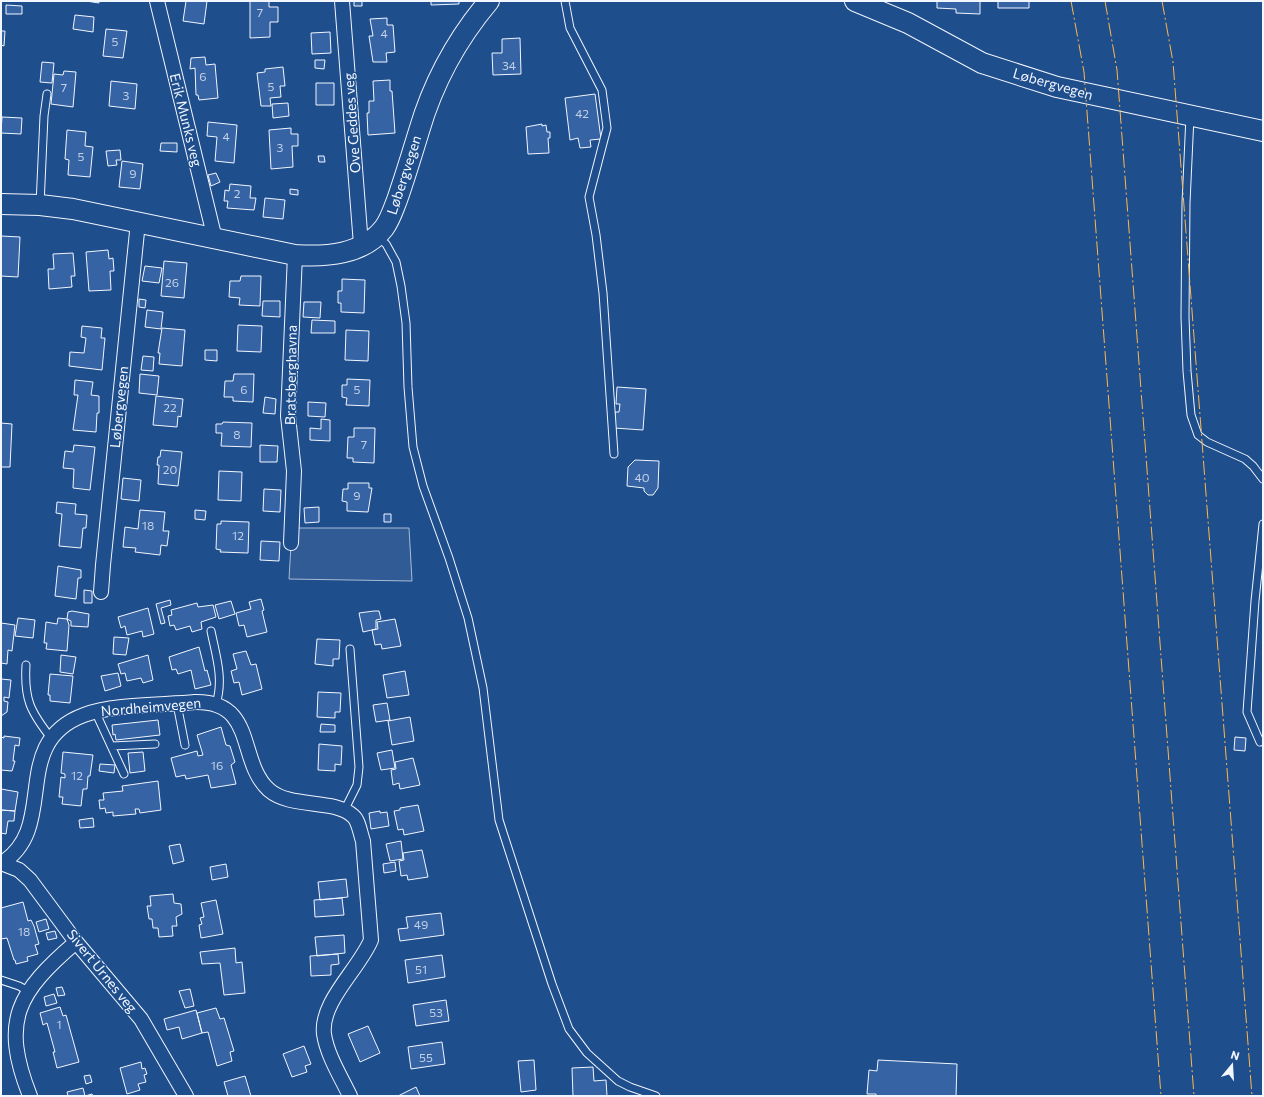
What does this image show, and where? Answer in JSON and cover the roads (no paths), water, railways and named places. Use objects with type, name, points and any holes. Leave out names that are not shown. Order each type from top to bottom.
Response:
[{"type":"street","name":"Erik Munks veg","points":[[157,1],[215,239]]},
{"type":"street","name":"Ove Geddes veg","points":[[342,1],[368,240]]},
{"type":"street","name":"Løbergvegen","points":[[1,204],[40,205],[138,222],[295,255],[321,257],[336,255],[368,240],[383,229],[390,219],[407,172],[431,95],[460,39],[489,1]]},
{"type":"street","name":"Løbergvegen","points":[[855,1],[908,23],[982,63],[1057,87],[1263,131]]},
{"type":"street","name":"Løbergvegen","points":[[102,592],[103,565],[138,222]]},
{"type":"street","name":"Bratsberghavna","points":[[291,543],[294,471],[288,416],[295,255]]},
{"type":"street","name":"Nordheimvegen","points":[[1,863],[18,850],[27,831],[34,804],[40,759],[51,738],[69,721],[95,711],[208,702],[224,707],[239,724],[258,774],[268,789],[282,798],[344,811]]},
{"type":"street","points":[[344,811],[353,816],[363,841],[371,940],[366,952],[326,1013],[324,1025],[329,1050],[350,1096]]},
{"type":"street","name":"Sivert Urnes veg","points":[[1,863],[19,870],[30,880],[76,942],[141,1019],[161,1050],[186,1096]]},
{"type":"street","points":[[30,1096],[20,1066],[16,1039],[18,1011],[28,991],[58,958],[76,942]]},
{"type":"lane","points":[[565,1],[570,28],[602,90],[607,128],[589,197],[596,235],[603,293],[614,454]]},
{"type":"lane","points":[[40,205],[44,116],[47,94]]},
{"type":"lane","points":[[1190,116],[1186,203],[1185,317],[1187,371],[1192,415],[1198,435],[1207,442],[1246,459],[1263,479]]},
{"type":"lane","points":[[368,240],[386,244],[396,262],[406,323],[408,387],[413,448],[423,486],[468,618],[483,688],[499,820],[552,984],[569,1029],[588,1053],[618,1081],[630,1088],[656,1096]]},
{"type":"lane","points":[[1260,742],[1247,712],[1255,601],[1263,524]]},
{"type":"lane","points":[[211,631],[220,677],[220,690],[216,704]]},
{"type":"lane","points":[[344,811],[357,785],[360,767],[350,649]]},
{"type":"lane","points":[[26,664],[26,696],[30,709],[51,738]]},
{"type":"lane","points":[[177,704],[185,745]]},
{"type":"lane","points":[[95,711],[124,774]]},
{"type":"lane","points":[[112,746],[155,744]]},
{"type":"lane","points":[[1,980],[19,986],[28,991]]}]
